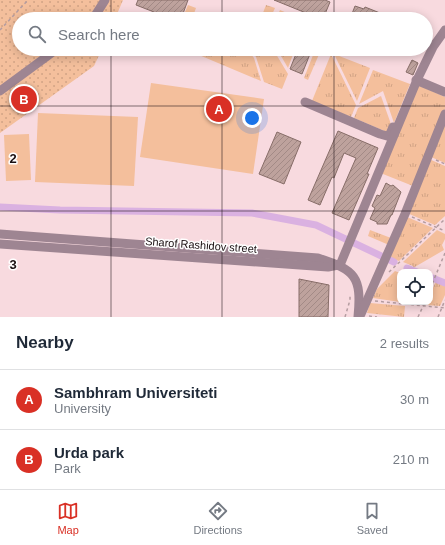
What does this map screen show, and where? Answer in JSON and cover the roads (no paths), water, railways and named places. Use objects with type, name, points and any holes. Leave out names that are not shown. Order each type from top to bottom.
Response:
[{"type":"street","points":[[98,12],[105,0]]},
{"type":"street","points":[[433,49],[445,30]]},
{"type":"street","points":[[0,91],[48,56]]},
{"type":"street","points":[[305,102],[387,136],[390,134],[415,80],[429,56]]},
{"type":"street","points":[[415,80],[445,92]]},
{"type":"street","points":[[340,265],[415,80]]},
{"type":"street","points":[[359,317],[382,274],[392,244],[429,157],[445,114]]},
{"type":"street","points":[[0,234],[318,258],[340,265],[354,275],[360,297],[359,317]]},
{"type":"street","name":"Sharof Rashidov street","points":[[0,244],[328,267],[340,265]]},
{"type":"waterway","points":[[0,207],[60,210],[252,213],[316,225],[394,262]]},
{"type":"waterway","points":[[433,278],[445,283]]},
{"type":"place","name":"Urda park","points":[[24,99]]},
{"type":"place","name":"Sambhram Universiteti","points":[[219,109]]}]
